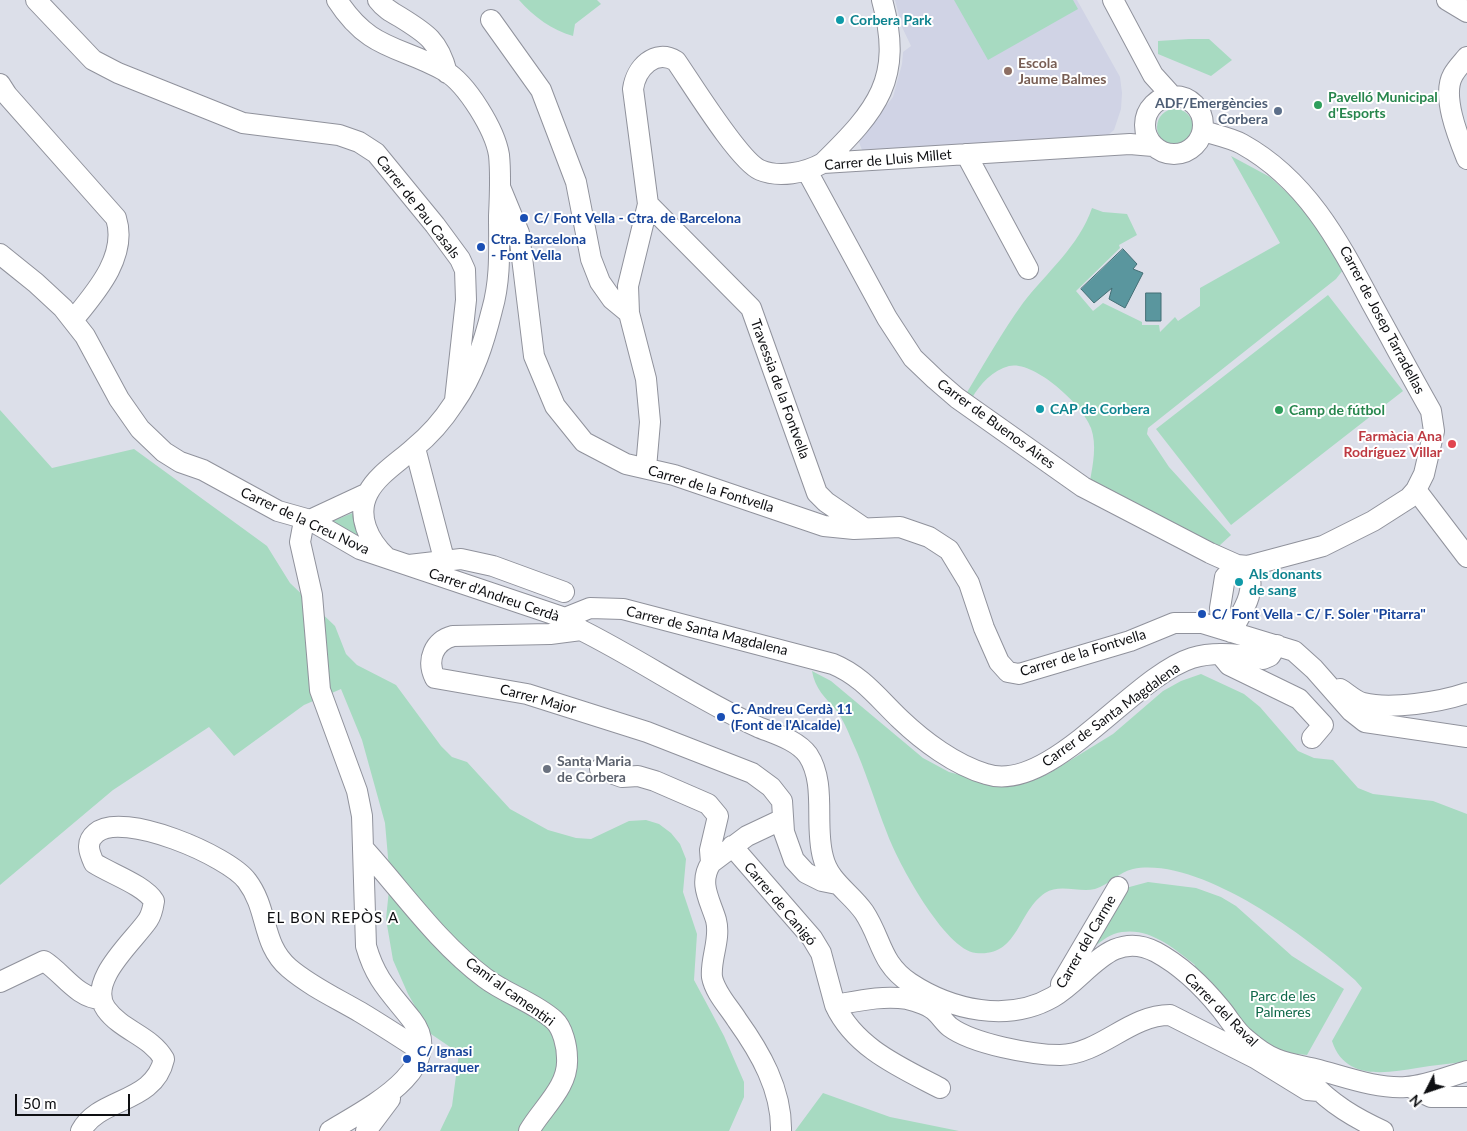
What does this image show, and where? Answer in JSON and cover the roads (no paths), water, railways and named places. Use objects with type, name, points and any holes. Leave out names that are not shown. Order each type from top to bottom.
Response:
[{"type":"street","name":"Carrer de Pau Casals","points":[[36,0],[93,60],[118,73],[243,123],[339,135],[359,142],[376,153],[435,225],[460,259],[465,270],[466,300],[456,377],[455,403]]},
{"type":"street","points":[[338,0],[347,16],[370,37],[382,45],[412,56],[447,73],[476,105],[490,130],[499,155],[498,276],[493,308],[476,365],[455,403],[434,430],[377,482],[368,493],[364,507],[368,532],[386,557]]},
{"type":"street","points":[[378,0],[382,7],[425,32],[438,47],[447,73]]},
{"type":"street","points":[[815,167],[847,139],[867,115],[883,90],[891,51],[888,20],[882,0]]},
{"type":"street","points":[[1113,0],[1153,75],[1172,96]]},
{"type":"street","points":[[1448,0],[1467,12]]},
{"type":"street","points":[[491,20],[540,90],[576,182],[591,259],[600,282],[612,299],[629,313]]},
{"type":"street","points":[[412,56],[421,44],[425,32]]},
{"type":"street","name":"Carrer de Lluis Millet","points":[[646,468],[650,422],[646,379],[629,313],[628,286],[648,204],[633,98],[637,74],[652,59],[664,57],[676,61],[734,145],[750,164],[761,170],[793,173],[815,167],[858,162],[1130,144],[1153,146]]},
{"type":"street","points":[[1467,57],[1452,77],[1449,101],[1457,135],[1467,159]]},
{"type":"street","points":[[1153,75],[1154,105]]},
{"type":"street","points":[[0,84],[7,95],[116,218],[120,236],[118,250],[95,291],[73,320]]},
{"type":"street","points":[[1172,96],[1185,98],[1196,105],[1202,117],[1203,131],[1197,144],[1179,154],[1165,153],[1153,146],[1145,128],[1146,116],[1154,105],[1172,96]]},
{"type":"street","name":"Carrer de Josep Tarradellas","points":[[1203,131],[1240,143],[1284,175],[1315,207],[1336,236],[1431,411],[1434,431],[1424,474],[1416,490]]},
{"type":"street","points":[[847,139],[858,162]]},
{"type":"street","points":[[966,154],[1028,268]]},
{"type":"street","name":"Carrer de Buenos Aires","points":[[815,167],[888,318],[913,358],[935,379],[957,398],[1083,487],[1243,566]]},
{"type":"street","name":"Carrer de la Fontvella","points":[[500,187],[519,233],[534,356],[555,406],[584,442],[626,464],[674,475],[824,526],[866,529],[900,527],[929,537],[949,550],[969,583],[984,628],[999,662],[1008,672],[1019,674],[1130,641],[1174,623],[1202,622],[1294,651],[1325,680],[1351,711],[1365,722],[1467,737]]},
{"type":"street","name":"Travessia de la Fontvella","points":[[648,204],[751,308],[817,493],[826,502],[866,529]]},
{"type":"street","points":[[499,234],[508,236],[519,244]]},
{"type":"street","name":"Carrer de la Creu Nova","points":[[0,254],[48,292],[73,320],[85,336],[119,399],[140,429],[164,452],[180,462],[203,470],[278,511],[310,520],[360,549],[386,557]]},
{"type":"street","points":[[415,448],[444,559]]},
{"type":"street","points":[[1226,630],[1220,608],[1225,577],[1243,566],[1323,546],[1373,521],[1409,498],[1416,490],[1467,557]]},
{"type":"street","points":[[366,1131],[416,1064],[420,1050],[420,1036],[414,1021],[381,983],[371,964],[366,946],[363,848],[357,790],[320,690],[312,595],[300,542],[303,526],[310,520],[368,493]]},
{"type":"street","name":"Carrer d'Andreu Cerdà","points":[[386,557],[573,624],[724,711],[787,740],[805,752],[810,760],[818,786],[823,857],[828,871],[837,884]]},
{"type":"street","points":[[407,565],[444,559],[461,559],[493,566],[564,592]]},
{"type":"street","points":[[1226,630],[1251,594],[1252,581],[1243,566]]},
{"type":"street","name":"Carrer de Santa Magdalena","points":[[573,624],[590,608],[623,609],[833,664],[853,674],[871,688],[898,718],[920,736],[967,766],[998,777],[1020,775],[1043,764],[1160,676],[1190,659],[1208,654],[1263,659],[1270,656],[1277,645]]},
{"type":"street","points":[[1202,622],[1220,608]]},
{"type":"street","name":"Carrer Major","points":[[573,624],[550,634],[453,636],[443,639],[435,648],[431,658],[431,670],[435,678],[527,694],[584,711],[744,769],[771,787],[782,801],[783,819]]},
{"type":"street","points":[[1220,654],[1228,665],[1299,699],[1323,725],[1312,738]]},
{"type":"street","points":[[1325,680],[1362,703],[1390,705],[1450,698],[1467,693]]},
{"type":"street","points":[[600,769],[622,777],[638,776],[655,781],[708,804],[718,816],[710,850],[711,863]]},
{"type":"street","points":[[781,1131],[781,1116],[776,1094],[763,1062],[750,1038],[720,996],[712,977],[717,922],[704,886],[706,871],[711,863],[732,846],[783,819],[786,844],[794,860],[806,873],[822,881],[837,884]]},
{"type":"street","points":[[82,1131],[96,1115],[142,1091],[154,1081],[162,1071],[164,1059],[157,1047],[116,1020],[105,1008],[101,999],[106,975],[148,919],[154,901],[150,895],[140,888],[94,863],[88,845],[92,837],[99,830],[114,826],[162,835],[205,851],[228,863],[246,878],[257,895],[270,945],[289,967],[310,983],[420,1050]]},
{"type":"street","name":"Carrer de Canigó","points":[[732,846],[812,938],[821,953],[835,1005],[852,1033],[875,1051],[940,1088]]},
{"type":"street","name":"Camí al camentiri","points":[[363,848],[431,928],[454,951],[485,978],[554,1020],[562,1034],[568,1059],[564,1077],[557,1092],[529,1131]]},
{"type":"street","name":"Carrer del Raval","points":[[837,884],[862,909],[883,954],[897,973],[911,984],[944,1000],[969,1008],[994,1012],[1020,1009],[1053,997],[1101,957],[1116,949],[1133,945],[1143,946],[1164,957],[1194,982],[1215,1003],[1246,1040],[1276,1059],[1379,1085],[1410,1087]]},
{"type":"street","name":"Carrer del Carme","points":[[1053,997],[1118,887]]},
{"type":"street","points":[[0,982],[44,961],[55,967],[68,982],[82,993],[92,998],[101,999]]},
{"type":"street","points":[[835,1005],[873,999],[896,998],[916,1002],[936,1012],[982,1021],[994,1012]]},
{"type":"street","points":[[936,1012],[949,1027],[985,1042],[1028,1053],[1062,1055],[1108,1040],[1146,1018],[1156,1015],[1170,1015],[1255,1058],[1307,1090],[1319,1091]]},
{"type":"street","points":[[1296,1064],[1319,1091],[1347,1112],[1383,1131]]},
{"type":"street","points":[[1410,1087],[1467,1071]]},
{"type":"street","points":[[330,1131],[399,1086]]},
{"type":"street","points":[[1410,1087],[1431,1098],[1467,1097]]},
{"type":"water","points":[[1123,249],[1137,264],[1133,269],[1143,273],[1125,308],[1109,299],[1112,288],[1094,303],[1081,289]]},
{"type":"water","points":[[1146,293],[1161,293],[1161,321],[1146,321]]},
{"type":"place","name":"Corbera Park","points":[[840,20]]},
{"type":"place","name":"Escola Jaume Balmes","points":[[1008,71]]},
{"type":"place","name":"Pavelló Municipal d'Esports","points":[[1318,105]]},
{"type":"place","name":"ADF/Emergències Corbera","points":[[1278,111]]},
{"type":"place","name":"C/ Font Vella - Ctra. de Barcelona","points":[[524,218]]},
{"type":"place","name":"Ctra. Barcelona - Font Vella","points":[[481,247]]},
{"type":"place","name":"CAP de Corbera","points":[[1040,409]]},
{"type":"place","name":"Camp de fútbol","points":[[1279,410]]},
{"type":"place","name":"Farmàcia Ana Rodríguez Villar","points":[[1452,444]]},
{"type":"place","name":"Als donants de sang","points":[[1239,582]]},
{"type":"place","name":"C/ Font Vella - C/ F. Soler \"Pitarra\"","points":[[1202,614]]},
{"type":"place","name":"C. Andreu Cerdà 11 (Font de l'Alcalde)","points":[[721,717]]},
{"type":"place","name":"Santa Maria de Corbera","points":[[547,769]]},
{"type":"place","name":"C/ Ignasi Barraquer","points":[[407,1059]]},
{"type":"district","name":"EL BON REPÒS A","points":[[333,918]]},
{"type":"park label","name":"Parc de les Palmeres","points":[[1283,1004]]}]
